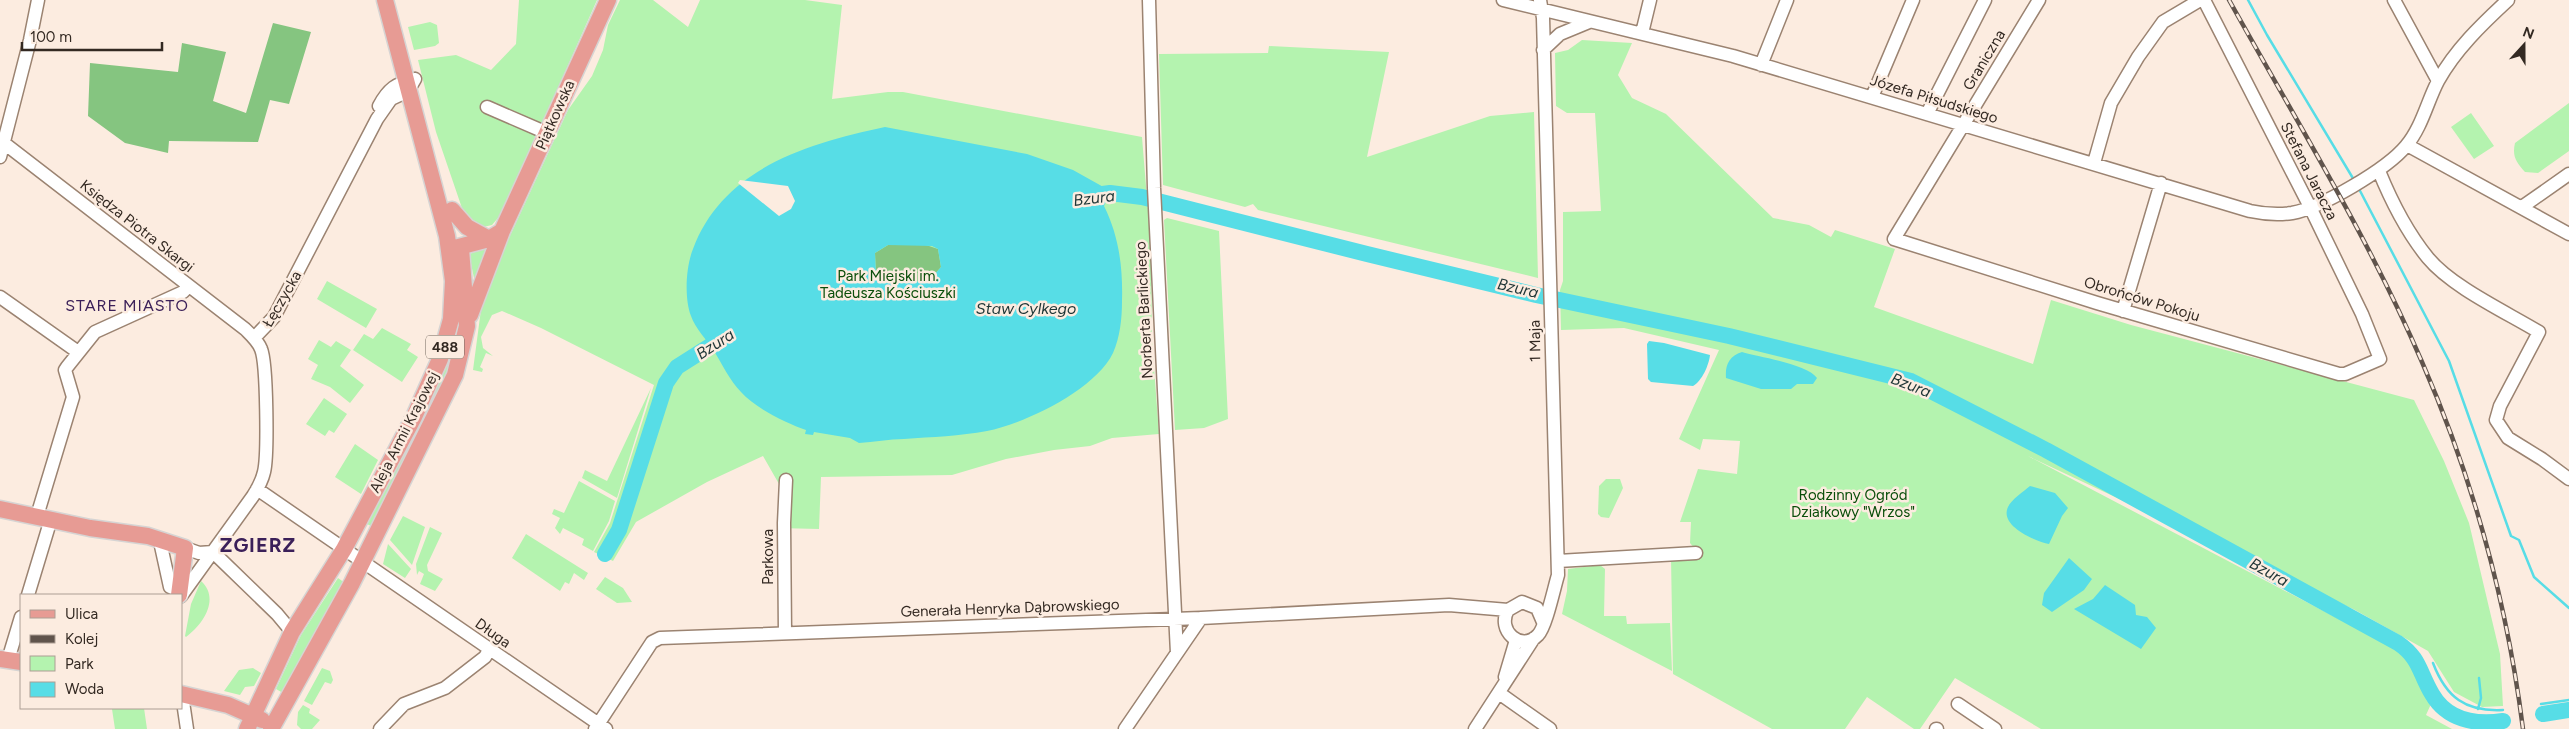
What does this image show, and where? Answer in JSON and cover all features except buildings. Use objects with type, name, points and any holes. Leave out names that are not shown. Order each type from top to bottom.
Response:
[{"type":"main road","name":"488","points":[[385,0],[409,84]]},
{"type":"main road","name":"488","points":[[394,0],[409,84]]},
{"type":"main road","name":"Piątkowska","points":[[467,326],[476,295],[499,245],[496,235],[547,133],[608,0]]},
{"type":"main road","name":"Aleja Armii Krajowej","points":[[250,722],[292,632],[344,549],[414,417],[440,359],[448,332],[452,303],[455,248],[452,210],[409,84]]},
{"type":"main road","name":"Aleja Armii Krajowej","points":[[273,728],[362,563],[451,386],[459,363],[467,326],[466,294],[455,248],[423,143],[409,84]]},
{"type":"main road","points":[[452,210],[467,228],[496,235]]},
{"type":"main road","points":[[455,248],[496,235]]},
{"type":"main road","points":[[0,509],[90,528],[163,540],[185,548],[180,594]]},
{"type":"main road","points":[[182,690],[217,701],[250,722],[273,728]]},
{"type":"street","points":[[0,157],[2,141],[30,40],[38,0]]},
{"type":"street","name":"Norberta Barlickiego","points":[[1149,0],[1154,192],[1177,653]]},
{"type":"street","name":"Józefa Piłsudskiego","points":[[1503,0],[1541,5],[1589,22],[1642,33],[1761,65],[2264,214],[2292,213],[2310,207],[2379,171],[2407,145],[2417,128],[2438,81],[2475,31],[2508,0]]},
{"type":"street","points":[[1642,33],[1650,0]]},
{"type":"street","points":[[1761,65],[1787,0]]},
{"type":"street","points":[[1872,98],[1913,0]]},
{"type":"street","points":[[1927,114],[1985,0]]},
{"type":"street","name":"Graniczna","points":[[1894,239],[2039,0]]},
{"type":"street","points":[[2094,163],[2111,103],[2148,43],[2163,22],[2202,0]]},
{"type":"street","name":"Stefana Jaracza","points":[[2202,0],[2310,207],[2362,314],[2380,360]]},
{"type":"street","points":[[2394,0],[2438,81]]},
{"type":"street","name":"1 Maja","points":[[1541,5],[1558,561],[1556,581],[1543,622]]},
{"type":"street","points":[[1543,50],[1560,34],[1589,22]]},
{"type":"street","name":"Łęczycka","points":[[180,594],[213,552],[257,489],[265,466],[263,354],[254,338],[274,317],[377,119],[378,108],[388,90],[409,84]]},
{"type":"street","points":[[487,107],[547,133]]},
{"type":"street","name":"Księdza Piotra Skargi","points":[[2,141],[254,338]]},
{"type":"street","points":[[2407,145],[2569,234]]},
{"type":"street","points":[[2379,171],[2395,211],[2429,259],[2463,287],[2539,332],[2500,406],[2496,420],[2508,438],[2569,479]]},
{"type":"street","points":[[2522,207],[2569,174]]},
{"type":"street","points":[[2123,311],[2161,184]]},
{"type":"street","name":"Obrońców Pokoju","points":[[1894,239],[2123,311],[2339,374],[2345,374],[2380,360]]},
{"type":"street","points":[[28,594],[73,397],[65,370],[95,332],[184,292],[188,287]]},
{"type":"street","points":[[0,296],[78,352]]},
{"type":"street","name":"Parkowa","points":[[785,634],[784,523],[786,480]]},
{"type":"street","name":"Długa","points":[[257,489],[600,727]]},
{"type":"street","points":[[163,540],[162,546],[170,587],[180,594]]},
{"type":"street","points":[[185,548],[199,553],[213,552],[277,614],[292,632]]},
{"type":"street","points":[[1558,561],[1696,553]]},
{"type":"street","name":"1 Maja","points":[[1537,608],[1556,581]]},
{"type":"street","points":[[1522,602],[1537,608],[1543,622],[1541,632],[1528,641],[1516,640],[1505,628],[1506,614],[1522,602]]},
{"type":"street","name":"Generała Henryka Dąbrowskiego","points":[[600,727],[656,639],[1468,606],[1506,614]]},
{"type":"street","points":[[1125,729],[1201,618]]},
{"type":"street","points":[[10,660],[20,620]]},
{"type":"street","points":[[1475,729],[1534,638]]},
{"type":"street","points":[[1499,693],[1516,640]]},
{"type":"street","points":[[380,729],[410,700],[445,688],[484,657],[489,650]]},
{"type":"street","points":[[182,690],[187,729]]},
{"type":"street","points":[[1499,693],[1550,729]]},
{"type":"street","points":[[1958,704],[1995,729]]},
{"type":"green space","points":[[519,0],[597,0],[503,212],[492,225],[479,228],[464,214],[436,132],[418,60],[456,55],[491,70],[516,44]]},
{"type":"green space","name":"Park Miejski im. Tadeusza Kościuszki","points":[[620,0],[653,0],[688,27],[700,0],[805,0],[842,5],[832,99],[903,92],[1142,137],[1151,248],[1152,341],[1159,434],[1112,438],[1090,446],[1054,450],[1006,459],[952,475],[821,477],[819,529],[778,528],[779,484],[763,456],[707,482],[636,522],[613,561],[594,552],[610,523],[654,385],[541,328],[502,311],[492,315],[481,337],[483,348],[493,356],[486,353],[480,367],[483,369],[482,372],[473,370],[482,302],[490,279],[568,110],[592,76],[603,50],[608,25]]},
{"type":"green space","points":[[430,22],[437,25],[439,43],[435,46],[414,50],[408,27]]},
{"type":"green space","points":[[273,23],[311,32],[289,104],[270,100],[258,142],[169,141],[168,153],[125,143],[88,116],[90,63],[178,72],[182,43],[226,52],[213,101],[246,113]]},
{"type":"green space","name":"Rodzinny Ogród Działkowy \"Wrzos\"","points":[[1582,40],[1632,43],[1618,75],[1632,98],[1666,114],[1773,218],[1809,225],[1831,237],[1835,230],[1895,249],[1874,307],[2033,364],[2051,300],[2131,325],[2414,400],[2444,461],[2469,523],[2500,654],[2503,706],[2482,707],[2454,692],[2428,651],[2355,610],[2028,456],[2413,658],[2431,704],[2426,715],[2452,729],[2041,729],[1955,678],[1920,729],[1914,729],[1867,697],[1845,729],[1772,729],[1673,674],[1671,558],[1696,550],[1690,543],[1691,522],[1680,522],[1698,469],[1737,474],[1740,441],[1703,439],[1700,450],[1679,439],[1719,350],[1624,328],[1561,330],[1560,290],[1563,281],[1563,212],[1601,211],[1595,113],[1567,113],[1556,106],[1555,53],[1568,50]]},
{"type":"green space","points":[[1269,46],[1389,52],[1367,157],[1490,116],[1534,112],[1538,278],[1258,210],[1253,204],[1245,207],[1163,185],[1159,54],[1268,53]]},
{"type":"green space","points":[[2569,103],[2569,151],[2538,173],[2525,172],[2516,159],[2514,152],[2515,143]]},
{"type":"green space","points":[[2471,113],[2494,146],[2474,159],[2451,127]]},
{"type":"green space","points":[[1167,218],[1219,231],[1228,419],[1204,428],[1175,430],[1164,220]]},
{"type":"green space","points":[[888,245],[926,245],[938,249],[941,267],[929,281],[881,283],[876,275],[875,253]]},
{"type":"green space","points":[[490,247],[475,283],[469,254]]},
{"type":"green space","points":[[327,281],[377,309],[366,328],[317,299]]},
{"type":"green space","points":[[462,304],[454,359],[373,527],[365,523]]},
{"type":"green space","points":[[382,328],[411,344],[407,350],[418,357],[402,382],[353,350],[364,334],[373,339]]},
{"type":"green space","points":[[319,340],[331,347],[336,341],[351,350],[340,366],[364,385],[350,403],[330,387],[311,379],[318,365],[308,359]]},
{"type":"green space","points":[[651,388],[617,498],[582,478],[585,470],[607,481]]},
{"type":"green space","points":[[324,398],[347,414],[334,433],[329,430],[325,436],[306,424]]},
{"type":"green space","points":[[355,444],[378,460],[361,494],[335,477]]},
{"type":"green space","points":[[1606,479],[1620,479],[1623,488],[1609,518],[1601,517],[1598,514],[1599,486]]},
{"type":"green space","points":[[579,481],[615,501],[609,521],[593,551],[582,545],[584,539],[563,528],[560,534],[555,528],[560,518],[552,514],[554,509],[564,513]]},
{"type":"green space","points":[[403,516],[425,527],[412,565],[390,540]]},
{"type":"green space","points":[[430,527],[442,533],[427,565],[428,571],[443,579],[435,591],[420,584],[424,574],[419,571],[417,575],[416,564]]},
{"type":"green space","points":[[526,534],[588,573],[584,580],[574,573],[569,584],[565,582],[560,591],[512,558]]},
{"type":"green space","points":[[388,544],[411,569],[405,578],[383,564]]},
{"type":"green space","points":[[1600,565],[1605,569],[1604,616],[1626,616],[1627,624],[1670,623],[1672,671],[1562,614],[1567,591],[1568,569]]},
{"type":"green space","points":[[605,577],[623,588],[632,602],[617,603],[596,589]]},
{"type":"green space","points":[[338,578],[345,583],[283,693],[276,689],[301,635]]},
{"type":"green space","points":[[201,581],[207,588],[209,603],[204,618],[193,632],[186,637],[191,604]]},
{"type":"green space","points":[[253,668],[261,673],[254,686],[245,687],[240,695],[224,691],[239,670]]},
{"type":"green space","points":[[322,668],[330,671],[333,680],[331,684],[325,682],[312,705],[304,701]]},
{"type":"green space","points":[[303,705],[310,709],[309,713],[320,720],[312,729],[301,729],[297,725],[298,712]]},
{"type":"green space","points":[[112,709],[144,709],[147,729],[115,729]]},
{"type":"water","name":"Staw Cylkego","points":[[885,127],[1027,154],[1073,170],[1107,189],[1110,193],[1104,206],[1117,241],[1119,252],[1122,276],[1122,314],[1119,334],[1113,353],[1104,367],[1076,392],[1021,421],[987,431],[935,437],[859,443],[850,438],[814,432],[813,435],[805,434],[806,430],[771,414],[747,398],[730,378],[691,316],[687,300],[687,282],[693,249],[707,221],[725,198],[747,179],[799,151],[827,141]],"holes":[[[888,245],[932,246],[938,249],[941,267],[929,281],[881,283],[876,275],[875,253]]]},
{"type":"water","points":[[1649,341],[1710,355],[1707,368],[1702,377],[1693,386],[1651,382],[1648,379],[1647,344]]},
{"type":"water","points":[[1742,352],[1793,365],[1812,373],[1817,378],[1813,384],[1797,384],[1791,389],[1761,389],[1726,378],[1726,369],[1729,362],[1734,356]]},
{"type":"water","points":[[2030,486],[2055,493],[2068,508],[2062,516],[2049,544],[2035,540],[2020,532],[2013,526],[2007,514],[2010,504]]},
{"type":"water","points":[[2069,558],[2092,579],[2084,590],[2052,612],[2042,605],[2044,593]]},
{"type":"water","points":[[2105,585],[2135,605],[2136,615],[2147,617],[2156,628],[2141,649],[2074,609],[2093,599]]},
{"type":"pier","points":[[740,180],[788,186],[795,201],[791,209],[779,216],[738,183]]},
{"type":"waterway","points":[[2248,0],[2354,180]]},
{"type":"waterway","points":[[2358,187],[2449,361],[2511,536],[2519,540],[2534,577],[2569,608]]},
{"type":"waterway","name":"Bzura","points":[[1088,196],[1110,193],[1142,197],[1536,295],[1729,336],[1911,381],[2046,450],[2398,643],[2411,654],[2432,694],[2445,710],[2463,719],[2472,721],[2503,721]]},
{"type":"waterway","name":"Bzura","points":[[605,554],[619,530],[666,383],[677,367],[729,334]]},
{"type":"waterway","points":[[2433,663],[2444,685],[2459,700],[2478,708],[2503,710]]},
{"type":"waterway","points":[[2478,709],[2481,698],[2479,678]]},
{"type":"waterway","points":[[2541,704],[2569,700]]},
{"type":"waterway","name":"Bzura","points":[[2543,714],[2569,710]]},
{"type":"railway","points":[[2229,0],[2355,223],[2401,315],[2440,406],[2457,451],[2486,542],[2508,635],[2523,729]]},
{"type":"district","name":"STARE MIASTO","points":[[127,305]]},
{"type":"district","name":"ZGIERZ","points":[[258,545]]}]
